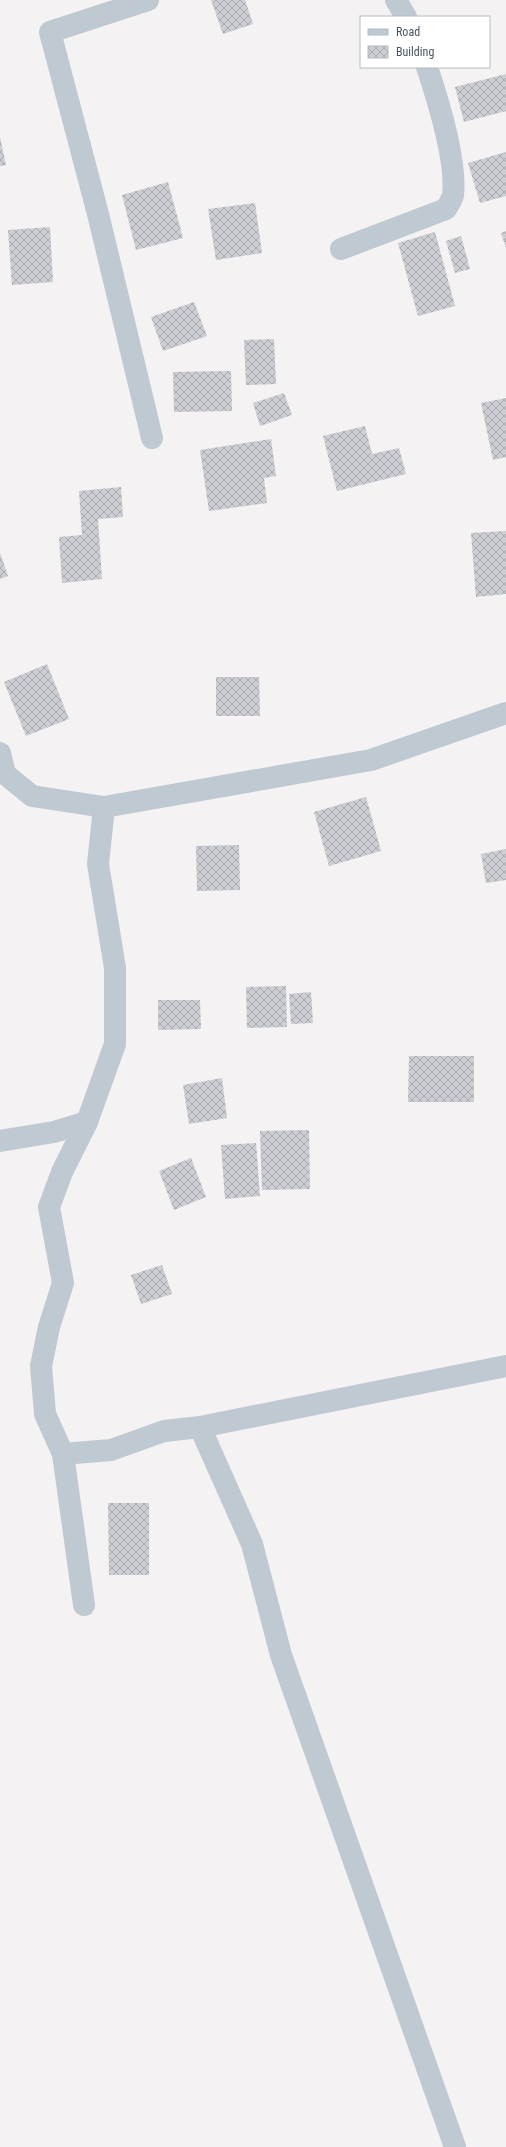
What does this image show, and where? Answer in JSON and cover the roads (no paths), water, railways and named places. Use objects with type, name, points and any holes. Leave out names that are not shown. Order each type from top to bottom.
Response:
[{"type":"street","points":[[148,0],[50,32],[98,214],[152,438]]},
{"type":"street","points":[[396,0],[405,16]]},
{"type":"street","points":[[341,249],[446,209],[452,197],[454,176],[438,101],[427,68]]},
{"type":"street","points":[[0,753],[5,774],[32,796],[104,807],[371,760],[506,713]]},
{"type":"street","points":[[84,1605],[63,1454],[45,1414],[41,1366],[48,1327],[63,1283],[49,1207],[62,1172],[87,1122],[114,1044],[115,968],[98,864],[104,807]]},
{"type":"street","points":[[0,1141],[54,1132],[87,1122]]},
{"type":"street","points":[[63,1454],[111,1450],[164,1431],[200,1427],[506,1366]]},
{"type":"street","points":[[200,1427],[252,1544],[281,1655],[455,2147]]}]
